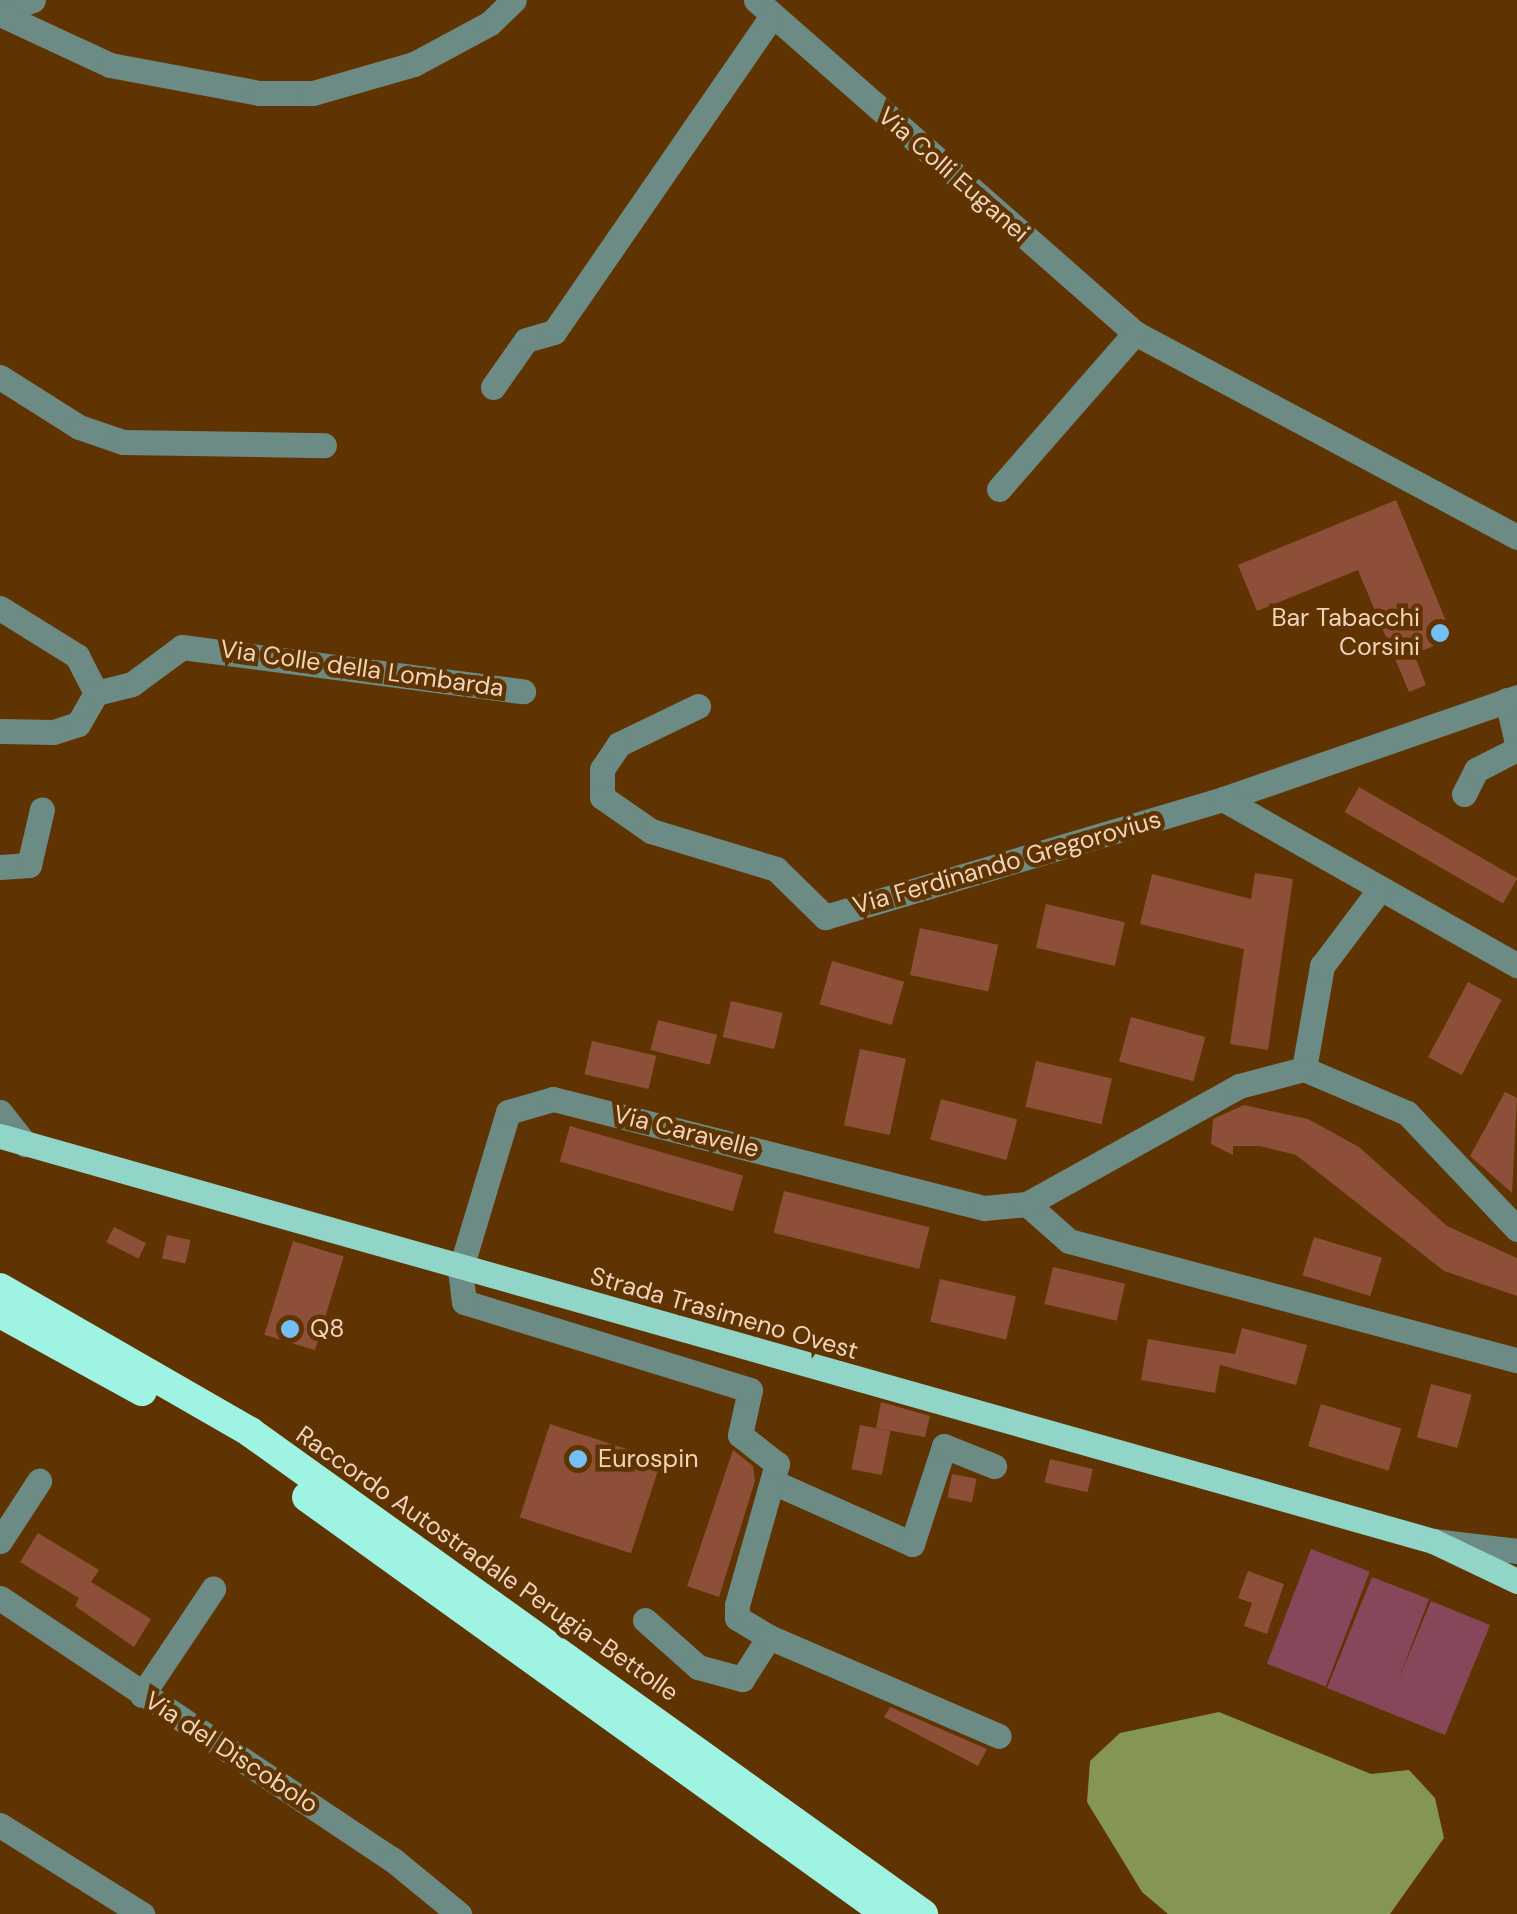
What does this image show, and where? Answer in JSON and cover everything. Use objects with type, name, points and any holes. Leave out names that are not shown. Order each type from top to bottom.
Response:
[{"type":"highway","name":"Raccordo Autostradale Perugia-Bettolle","points":[[0,1288],[250,1432],[923,1914]]},
{"type":"highway","points":[[0,1313],[243,1452],[887,1914]]},
{"type":"main road","name":"Strada Trasimeno Ovest","points":[[0,1136],[460,1270],[1433,1542],[1517,1581]]},
{"type":"street","points":[[0,13],[33,0]]},
{"type":"street","points":[[0,13],[110,65],[259,93],[313,94],[414,64],[490,23],[514,0]]},
{"type":"street","name":"Via Colli Euganei","points":[[493,386],[526,340],[554,332],[764,9],[1135,333],[1517,537]]},
{"type":"street","points":[[999,489],[1135,333]]},
{"type":"street","points":[[0,377],[79,427],[123,442],[324,445]]},
{"type":"street","points":[[0,608],[77,656],[96,692],[78,724],[53,732],[0,732]]},
{"type":"street","name":"Via Colle della Lombarda","points":[[96,692],[132,684],[182,647],[523,691]]},
{"type":"street","points":[[1464,794],[1476,770],[1517,746],[1512,698]]},
{"type":"street","name":"Via Ferdinando Gregorovius","points":[[698,706],[620,744],[602,768],[602,797],[651,831],[776,868],[825,917],[1223,799],[1512,698]]},
{"type":"street","points":[[1223,799],[1517,964]]},
{"type":"street","points":[[0,867],[29,865],[42,809]]},
{"type":"street","points":[[1380,889],[1322,966],[1304,1069],[1406,1113],[1517,1229]]},
{"type":"street","name":"Via Caravelle","points":[[460,1270],[508,1112],[553,1099],[984,1208],[1027,1204],[1239,1086],[1304,1069]]},
{"type":"street","points":[[0,1112],[25,1144]]},
{"type":"street","points":[[1027,1204],[1069,1241],[1517,1360]]},
{"type":"street","points":[[460,1270],[464,1302],[750,1390],[740,1435],[770,1456],[772,1482],[737,1605],[737,1618],[769,1637],[999,1736]]},
{"type":"street","points":[[772,1482],[912,1544],[944,1446],[994,1466]]},
{"type":"street","points":[[0,1541],[39,1481]]},
{"type":"street","points":[[1433,1542],[1517,1551]]},
{"type":"street","points":[[142,1694],[213,1589]]},
{"type":"street","name":"Via del Discobolo","points":[[0,1598],[392,1859],[459,1914]]},
{"type":"street","points":[[645,1620],[698,1667],[742,1679],[769,1637]]},
{"type":"street","points":[[0,1825],[142,1914]]},
{"type":"shaded area","points":[[1311,1549],[1370,1572],[1326,1686],[1267,1664]]},
{"type":"shaded area","points":[[1372,1577],[1429,1599],[1398,1681],[1431,1601],[1490,1625],[1445,1735],[1327,1688]]},
{"type":"shaded area","points":[[1219,1712],[1371,1774],[1409,1770],[1435,1798],[1444,1838],[1390,1914],[1168,1914],[1142,1892],[1087,1802],[1090,1761],[1120,1733]]},
{"type":"building","points":[[1396,500],[1453,638],[1414,654],[1426,685],[1409,692],[1358,570],[1257,611],[1238,565]]},
{"type":"building","points":[[1359,787],[1517,878],[1503,904],[1344,812]]},
{"type":"building","points":[[1255,873],[1293,879],[1268,1050],[1230,1044],[1244,949],[1140,924],[1152,874],[1251,899]]},
{"type":"building","points":[[1046,904],[1125,922],[1115,966],[1036,948]]},
{"type":"building","points":[[920,928],[998,945],[988,992],[910,975]]},
{"type":"building","points":[[832,961],[904,982],[892,1025],[820,1004]]},
{"type":"building","points":[[1468,982],[1502,1000],[1462,1075],[1428,1057]]},
{"type":"building","points":[[731,1001],[783,1013],[774,1049],[723,1037]]},
{"type":"building","points":[[1131,1017],[1205,1037],[1193,1081],[1119,1061]]},
{"type":"building","points":[[658,1020],[717,1035],[710,1065],[651,1050]]},
{"type":"building","points":[[592,1041],[656,1056],[649,1089],[584,1074]]},
{"type":"building","points":[[860,1049],[906,1059],[890,1135],[844,1125]]},
{"type":"building","points":[[1036,1061],[1112,1079],[1101,1124],[1025,1107]]},
{"type":"building","points":[[1505,1092],[1517,1098],[1512,1193],[1470,1156]]},
{"type":"building","points":[[941,1099],[1017,1119],[1006,1160],[930,1140]]},
{"type":"building","points":[[1244,1105],[1308,1119],[1359,1147],[1447,1226],[1517,1258],[1517,1296],[1444,1271],[1296,1155],[1260,1146],[1233,1146],[1233,1155],[1211,1144],[1213,1119]]},
{"type":"building","points":[[570,1126],[743,1176],[733,1211],[560,1162]]},
{"type":"building","points":[[784,1191],[930,1227],[919,1269],[774,1233]]},
{"type":"building","points":[[114,1227],[146,1243],[138,1258],[106,1242]]},
{"type":"building","points":[[167,1235],[190,1240],[185,1263],[162,1258]]},
{"type":"building","points":[[1314,1237],[1382,1258],[1370,1296],[1302,1275]]},
{"type":"building","points":[[293,1241],[344,1256],[315,1350],[264,1335]]},
{"type":"building","points":[[1053,1267],[1125,1284],[1117,1321],[1044,1304]]},
{"type":"building","points":[[940,1279],[1016,1297],[1006,1339],[930,1322]]},
{"type":"building","points":[[1242,1328],[1307,1345],[1296,1385],[1220,1365],[1215,1393],[1141,1380],[1148,1339],[1235,1354]]},
{"type":"building","points":[[1431,1384],[1472,1395],[1457,1448],[1417,1437]]},
{"type":"building","points":[[881,1402],[930,1416],[925,1437],[876,1428]]},
{"type":"building","points":[[1321,1404],[1401,1429],[1388,1471],[1308,1446]]},
{"type":"building","points":[[550,1424],[661,1460],[631,1553],[520,1517]]},
{"type":"building","points":[[860,1425],[890,1431],[882,1475],[851,1469]]},
{"type":"building","points":[[733,1450],[753,1466],[755,1481],[719,1597],[687,1586]]},
{"type":"building","points":[[1050,1459],[1093,1469],[1087,1492],[1045,1482]]},
{"type":"building","points":[[952,1474],[977,1479],[972,1502],[947,1498]]},
{"type":"building","points":[[38,1533],[99,1570],[91,1582],[151,1619],[134,1647],[75,1606],[79,1598],[20,1562]]},
{"type":"building","points":[[1248,1571],[1284,1584],[1267,1634],[1244,1626],[1252,1603],[1238,1598]]},
{"type":"building","points":[[890,1707],[987,1749],[978,1766],[884,1717]]},
{"type":"place","name":"Bar Tabacchi Corsini","points":[[1440,633]]},
{"type":"place","name":"Q8","points":[[290,1329]]},
{"type":"place","name":"Eurospin","points":[[578,1459]]}]
